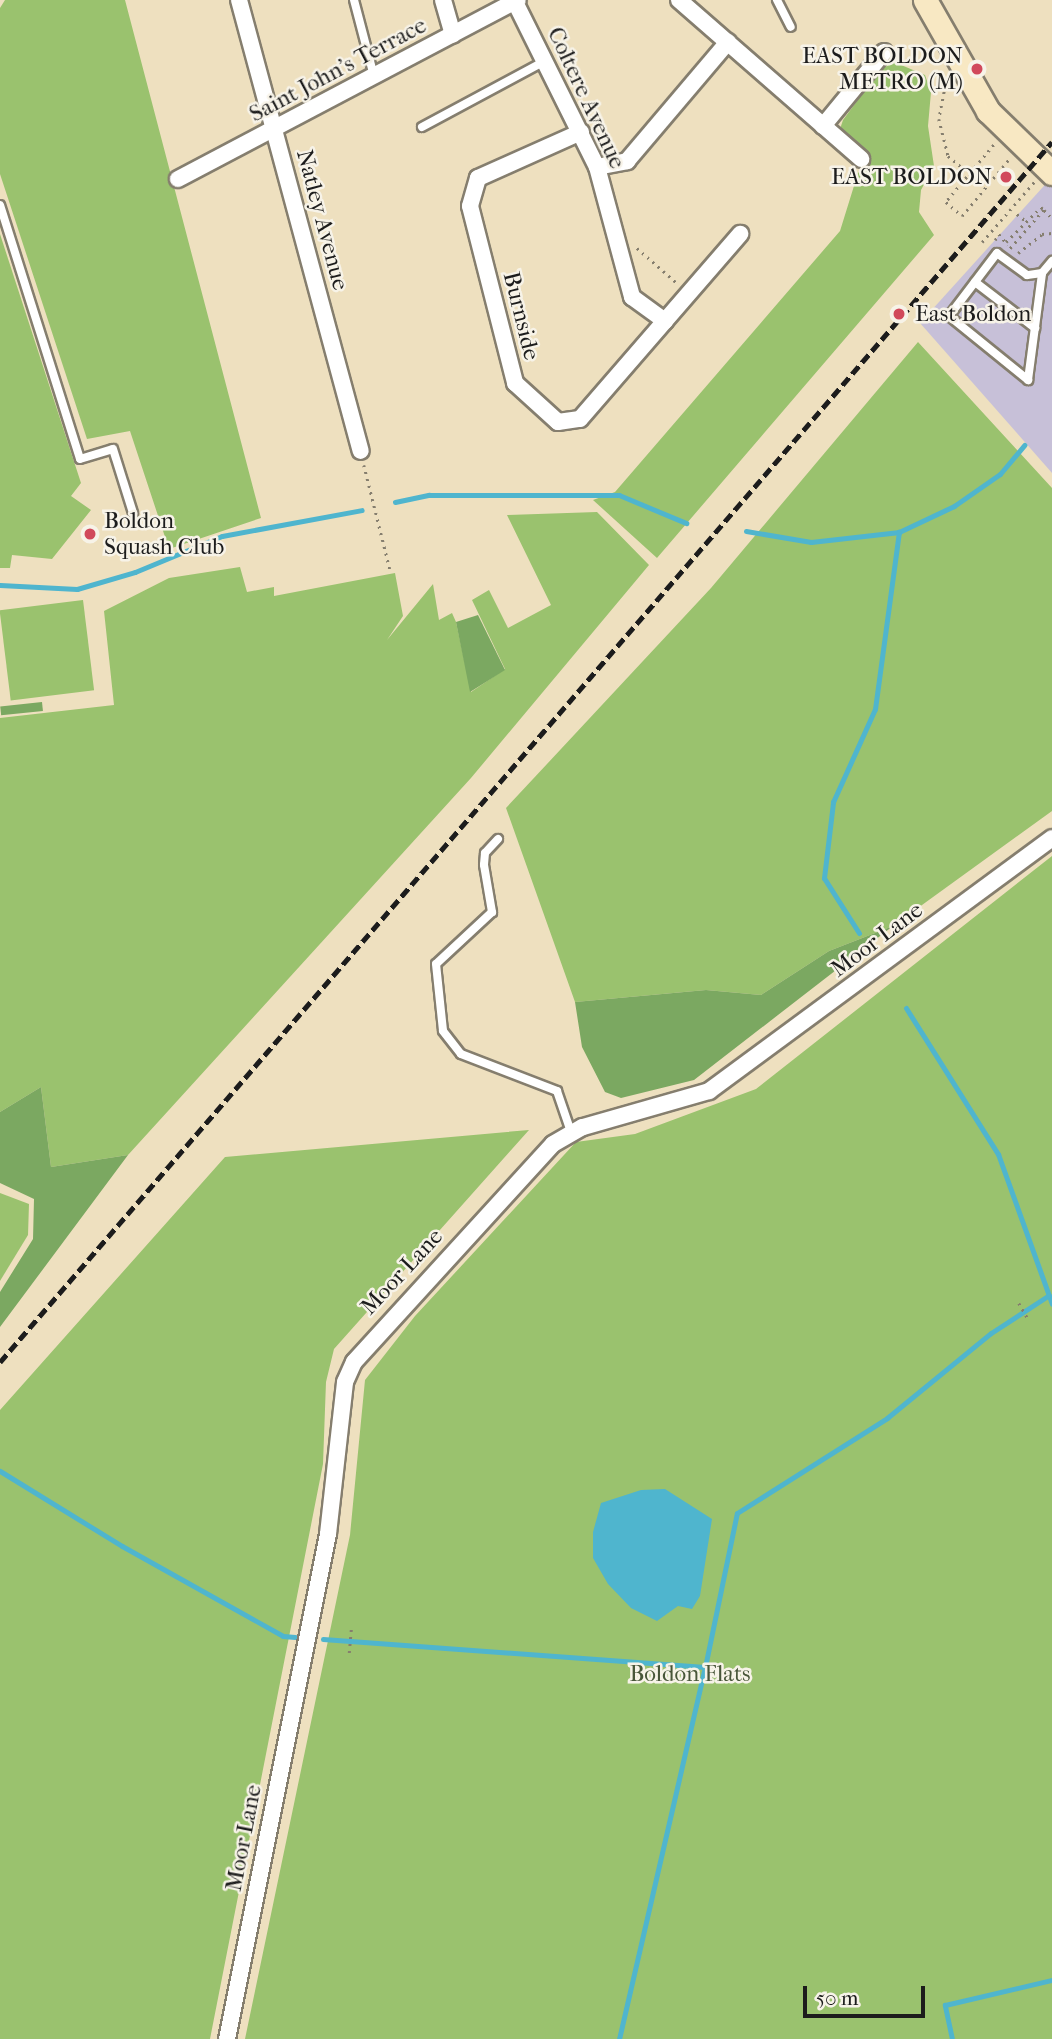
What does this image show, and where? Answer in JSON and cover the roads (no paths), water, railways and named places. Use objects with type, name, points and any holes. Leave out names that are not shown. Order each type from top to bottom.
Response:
[{"type":"main road","points":[[925,0],[988,111],[1045,176]]},
{"type":"street","name":"Natley Avenue","points":[[239,0],[361,451]]},
{"type":"street","points":[[443,0],[453,35]]},
{"type":"street","points":[[679,0],[861,159]]},
{"type":"street","name":"Saint John's Terrace","points":[[178,179],[517,1]]},
{"type":"street","name":"Coltere Avenue","points":[[517,1],[597,167],[632,298],[665,321]]},
{"type":"street","points":[[597,167],[627,161],[728,42]]},
{"type":"street","points":[[823,126],[884,52]]},
{"type":"street","name":"Burnside","points":[[581,132],[478,178],[470,206],[515,383],[558,422],[580,419],[740,234]]},
{"type":"street","name":"Moor Lane","points":[[227,2039],[328,1534],[345,1382],[369,1340],[537,1159],[570,1132],[709,1091],[1052,838]]},
{"type":"lane","points":[[354,0],[374,76]]},
{"type":"lane","points":[[777,0],[791,27]]},
{"type":"lane","points":[[422,127],[545,61]]},
{"type":"lane","points":[[0,205],[80,459],[113,449],[133,513]]},
{"type":"lane","points":[[1042,273],[1027,275],[997,253],[949,316],[1028,380],[1042,273],[1052,261]]},
{"type":"lane","points":[[975,282],[1035,328]]},
{"type":"lane","points":[[498,839],[485,852],[484,865],[492,912],[436,964],[443,1031],[460,1054],[558,1091],[570,1132]]},
{"type":"water","points":[[665,1489],[712,1519],[700,1596],[692,1609],[678,1606],[657,1621],[631,1608],[608,1584],[593,1558],[593,1532],[601,1503],[641,1490]]},
{"type":"waterway","points":[[746,531],[811,542],[899,532],[954,506],[1000,474],[1024,445]]},
{"type":"waterway","points":[[395,502],[429,495],[619,495],[686,523]]},
{"type":"waterway","points":[[0,585],[77,589],[135,572],[222,536],[362,510]]},
{"type":"waterway","points":[[859,933],[824,878],[833,802],[875,709],[899,532]]},
{"type":"waterway","points":[[906,1008],[998,1154],[1052,1304]]},
{"type":"waterway","points":[[323,1639],[705,1667],[737,1513],[887,1418],[991,1333],[1049,1295]]},
{"type":"waterway","points":[[0,1471],[122,1546],[283,1636],[295,1637]]},
{"type":"waterway","points":[[619,2039],[705,1667]]},
{"type":"waterway","points":[[952,2039],[945,2005],[1052,1980]]},
{"type":"railway","points":[[0,1362],[1052,142]]},
{"type":"place","name":"EAST BOLDON METRO (M)","points":[[977,69]]},
{"type":"place","name":"EAST BOLDON","points":[[1006,177]]},
{"type":"place","name":"East Boldon","points":[[899,314]]},
{"type":"place","name":"Boldon Squash Club","points":[[90,534]]},
{"type":"park label","name":"Boldon Flats","points":[[690,1674]]}]
